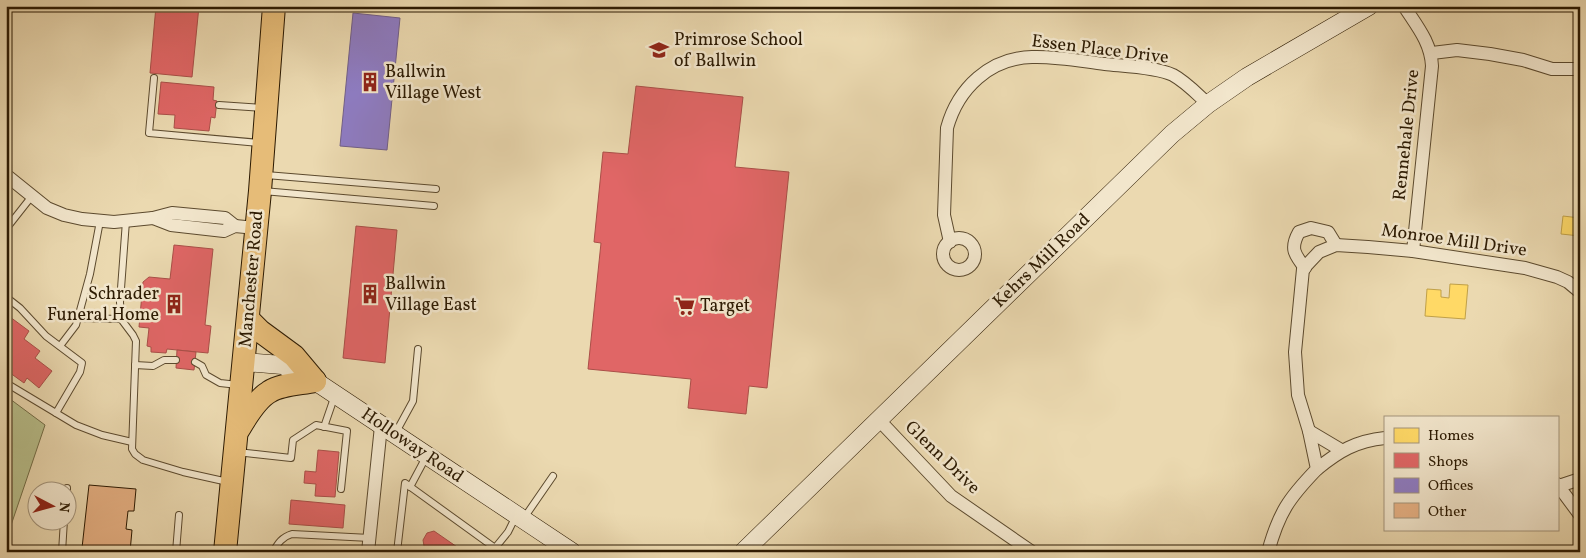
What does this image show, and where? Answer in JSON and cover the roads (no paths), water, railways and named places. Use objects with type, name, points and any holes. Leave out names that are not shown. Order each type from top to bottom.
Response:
[{"type":"highway","name":"Manchester Road","points":[[225,552],[248,319],[245,227],[260,182],[274,6]]},
{"type":"highway","points":[[236,442],[248,413],[268,392],[282,387],[315,381],[294,356],[260,331],[248,319]]},
{"type":"street","name":"Kehrs Mill Road","points":[[743,552],[1172,134],[1208,104],[1247,77],[1369,6]]},
{"type":"street","points":[[1404,6],[1432,53],[1457,50],[1523,60],[1552,69],[1580,69]]},
{"type":"street","name":"Rennehale Drive","points":[[1413,251],[1432,53]]},
{"type":"street","name":"Essen Place Drive","points":[[950,242],[944,215],[947,128],[951,114],[967,88],[990,68],[1015,59],[1044,57],[1170,73],[1182,80],[1208,104]]},
{"type":"street","points":[[6,175],[47,208],[64,215],[114,222],[153,218],[172,213],[225,218],[245,227]]},
{"type":"street","points":[[1317,469],[1309,431],[1298,395],[1295,370],[1297,320],[1303,269],[1305,268],[1295,255],[1294,242],[1299,232],[1311,228],[1328,232],[1336,245]]},
{"type":"street","name":"Monroe Mill Drive","points":[[1305,268],[1319,252],[1336,245],[1413,251],[1542,272],[1568,282],[1580,292]]},
{"type":"street","name":"Holloway Road","points":[[244,362],[282,365],[315,381],[572,552]]},
{"type":"street","name":"Glenn Drive","points":[[879,420],[951,496],[1032,552]]},
{"type":"street","points":[[368,552],[388,430]]},
{"type":"street","points":[[1309,431],[1341,450]]},
{"type":"street","points":[[1268,552],[1279,518],[1288,502],[1317,469],[1341,450],[1375,439],[1384,438]]},
{"type":"street","points":[[1580,479],[1558,485],[1580,515]]},
{"type":"lane","points":[[154,78],[148,133],[263,144]]},
{"type":"lane","points":[[219,105],[266,109]]},
{"type":"lane","points":[[260,182],[436,189]]},
{"type":"lane","points":[[260,182],[434,206]]},
{"type":"lane","points":[[6,229],[32,196]]},
{"type":"lane","points":[[60,346],[76,325],[90,274],[100,221]]},
{"type":"lane","points":[[126,221],[120,302],[121,319],[136,341],[132,449],[143,460],[183,472],[232,483]]},
{"type":"lane","points":[[6,298],[20,308],[46,336],[80,360],[82,366],[56,413]]},
{"type":"lane","points":[[78,318],[121,319]]},
{"type":"lane","points":[[388,430],[413,401],[418,349]]},
{"type":"lane","points":[[135,365],[153,366],[164,360],[176,360]]},
{"type":"lane","points":[[195,362],[202,366],[206,375],[220,383],[242,385]]},
{"type":"lane","points":[[6,383],[76,425],[102,435],[132,442]]},
{"type":"lane","points":[[324,427],[335,394]]},
{"type":"lane","points":[[236,442],[291,458],[293,440],[316,425],[347,431],[341,489]]},
{"type":"lane","points":[[410,487],[426,456]]},
{"type":"lane","points":[[397,552],[405,483],[496,550],[553,476]]},
{"type":"lane","points":[[176,552],[179,515]]},
{"type":"lane","points":[[62,552],[63,530]]},
{"type":"lane","points":[[273,552],[285,536],[292,534],[370,538]]},
{"type":"place","name":"Primrose School of Ballwin","points":[[659,50]]},
{"type":"place","name":"Ballwin Village West","points":[[370,82]]},
{"type":"place","name":"Ballwin Village East","points":[[370,294]]},
{"type":"place","name":"Schrader Funeral Home","points":[[174,304]]},
{"type":"place","name":"Target","points":[[685,306]]}]
